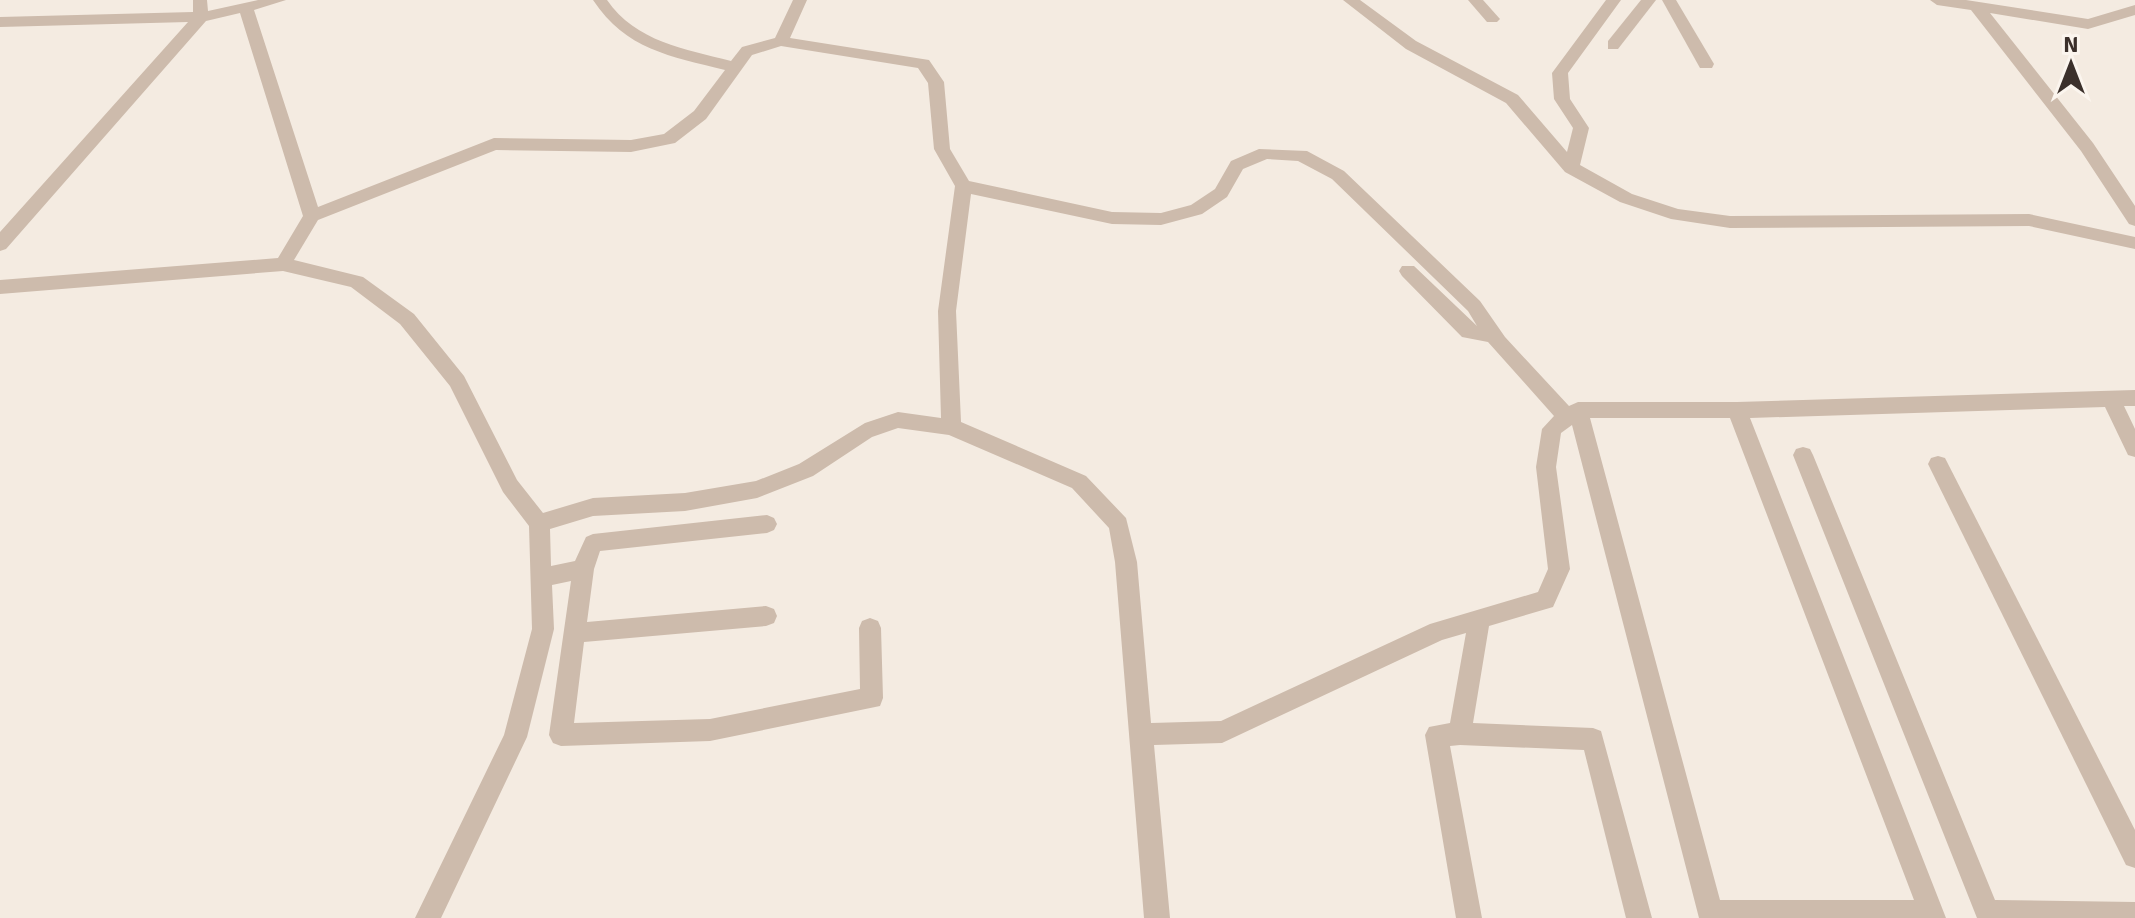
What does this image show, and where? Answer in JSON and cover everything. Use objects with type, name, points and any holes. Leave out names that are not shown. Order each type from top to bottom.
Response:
[{"type":"street","points":[[0,22],[200,8],[246,9],[279,0]]},
{"type":"street","points":[[600,0],[616,24],[645,42],[735,67]]},
{"type":"street","points":[[781,41],[800,0]]},
{"type":"street","points":[[1350,0],[1411,45],[1512,99],[1571,168],[1626,198],[1677,215],[1730,222],[2029,220],[2135,243]]},
{"type":"street","points":[[1475,0],[1492,19]]},
{"type":"street","points":[[1571,168],[1581,128],[1562,99],[1560,73],[1614,0]]},
{"type":"street","points":[[1613,45],[1649,0]]},
{"type":"street","points":[[1669,0],[1706,64]]},
{"type":"street","points":[[1937,0],[2088,24],[2135,10]]},
{"type":"street","points":[[1976,6],[2087,147],[2135,220]]},
{"type":"street","points":[[0,244],[200,8]]},
{"type":"street","points":[[246,9],[312,216]]},
{"type":"street","points":[[283,264],[312,216],[494,144],[631,146],[669,139],[700,115],[747,51],[781,41],[923,64],[936,82],[942,149],[963,186],[947,311],[951,427]]},
{"type":"street","points":[[963,186],[1112,218],[1161,219],[1196,210],[1221,193],[1237,165],[1265,153],[1301,155],[1338,175],[1474,306],[1494,335],[1573,414],[1711,915],[1932,916],[1737,410]]},
{"type":"street","points":[[0,287],[283,264],[357,282],[407,319],[457,381],[510,486],[539,523],[543,629],[515,737],[428,918]]},
{"type":"street","points":[[1408,271],[1469,332],[1494,335]]},
{"type":"street","points":[[1141,734],[1222,732],[1438,631],[1545,600],[1559,569],[1546,467],[1552,429],[1573,414],[2135,398]]},
{"type":"street","points":[[2111,399],[2135,449]]},
{"type":"street","points":[[539,523],[593,507],[685,502],[757,489],[806,470],[865,431],[898,420],[951,427],[1079,482],[1119,524],[1126,562],[1157,918]]},
{"type":"street","points":[[1803,455],[1989,915],[2135,915]]},
{"type":"street","points":[[1938,464],[2135,856]]},
{"type":"street","points":[[767,524],[593,543],[583,569],[561,735],[710,730],[872,698],[870,628]]},
{"type":"street","points":[[541,578],[583,569]]},
{"type":"street","points":[[574,633],[766,616]]},
{"type":"street","points":[[1460,734],[1479,619]]},
{"type":"street","points":[[1469,918],[1437,735],[1593,739],[1639,918]]}]
